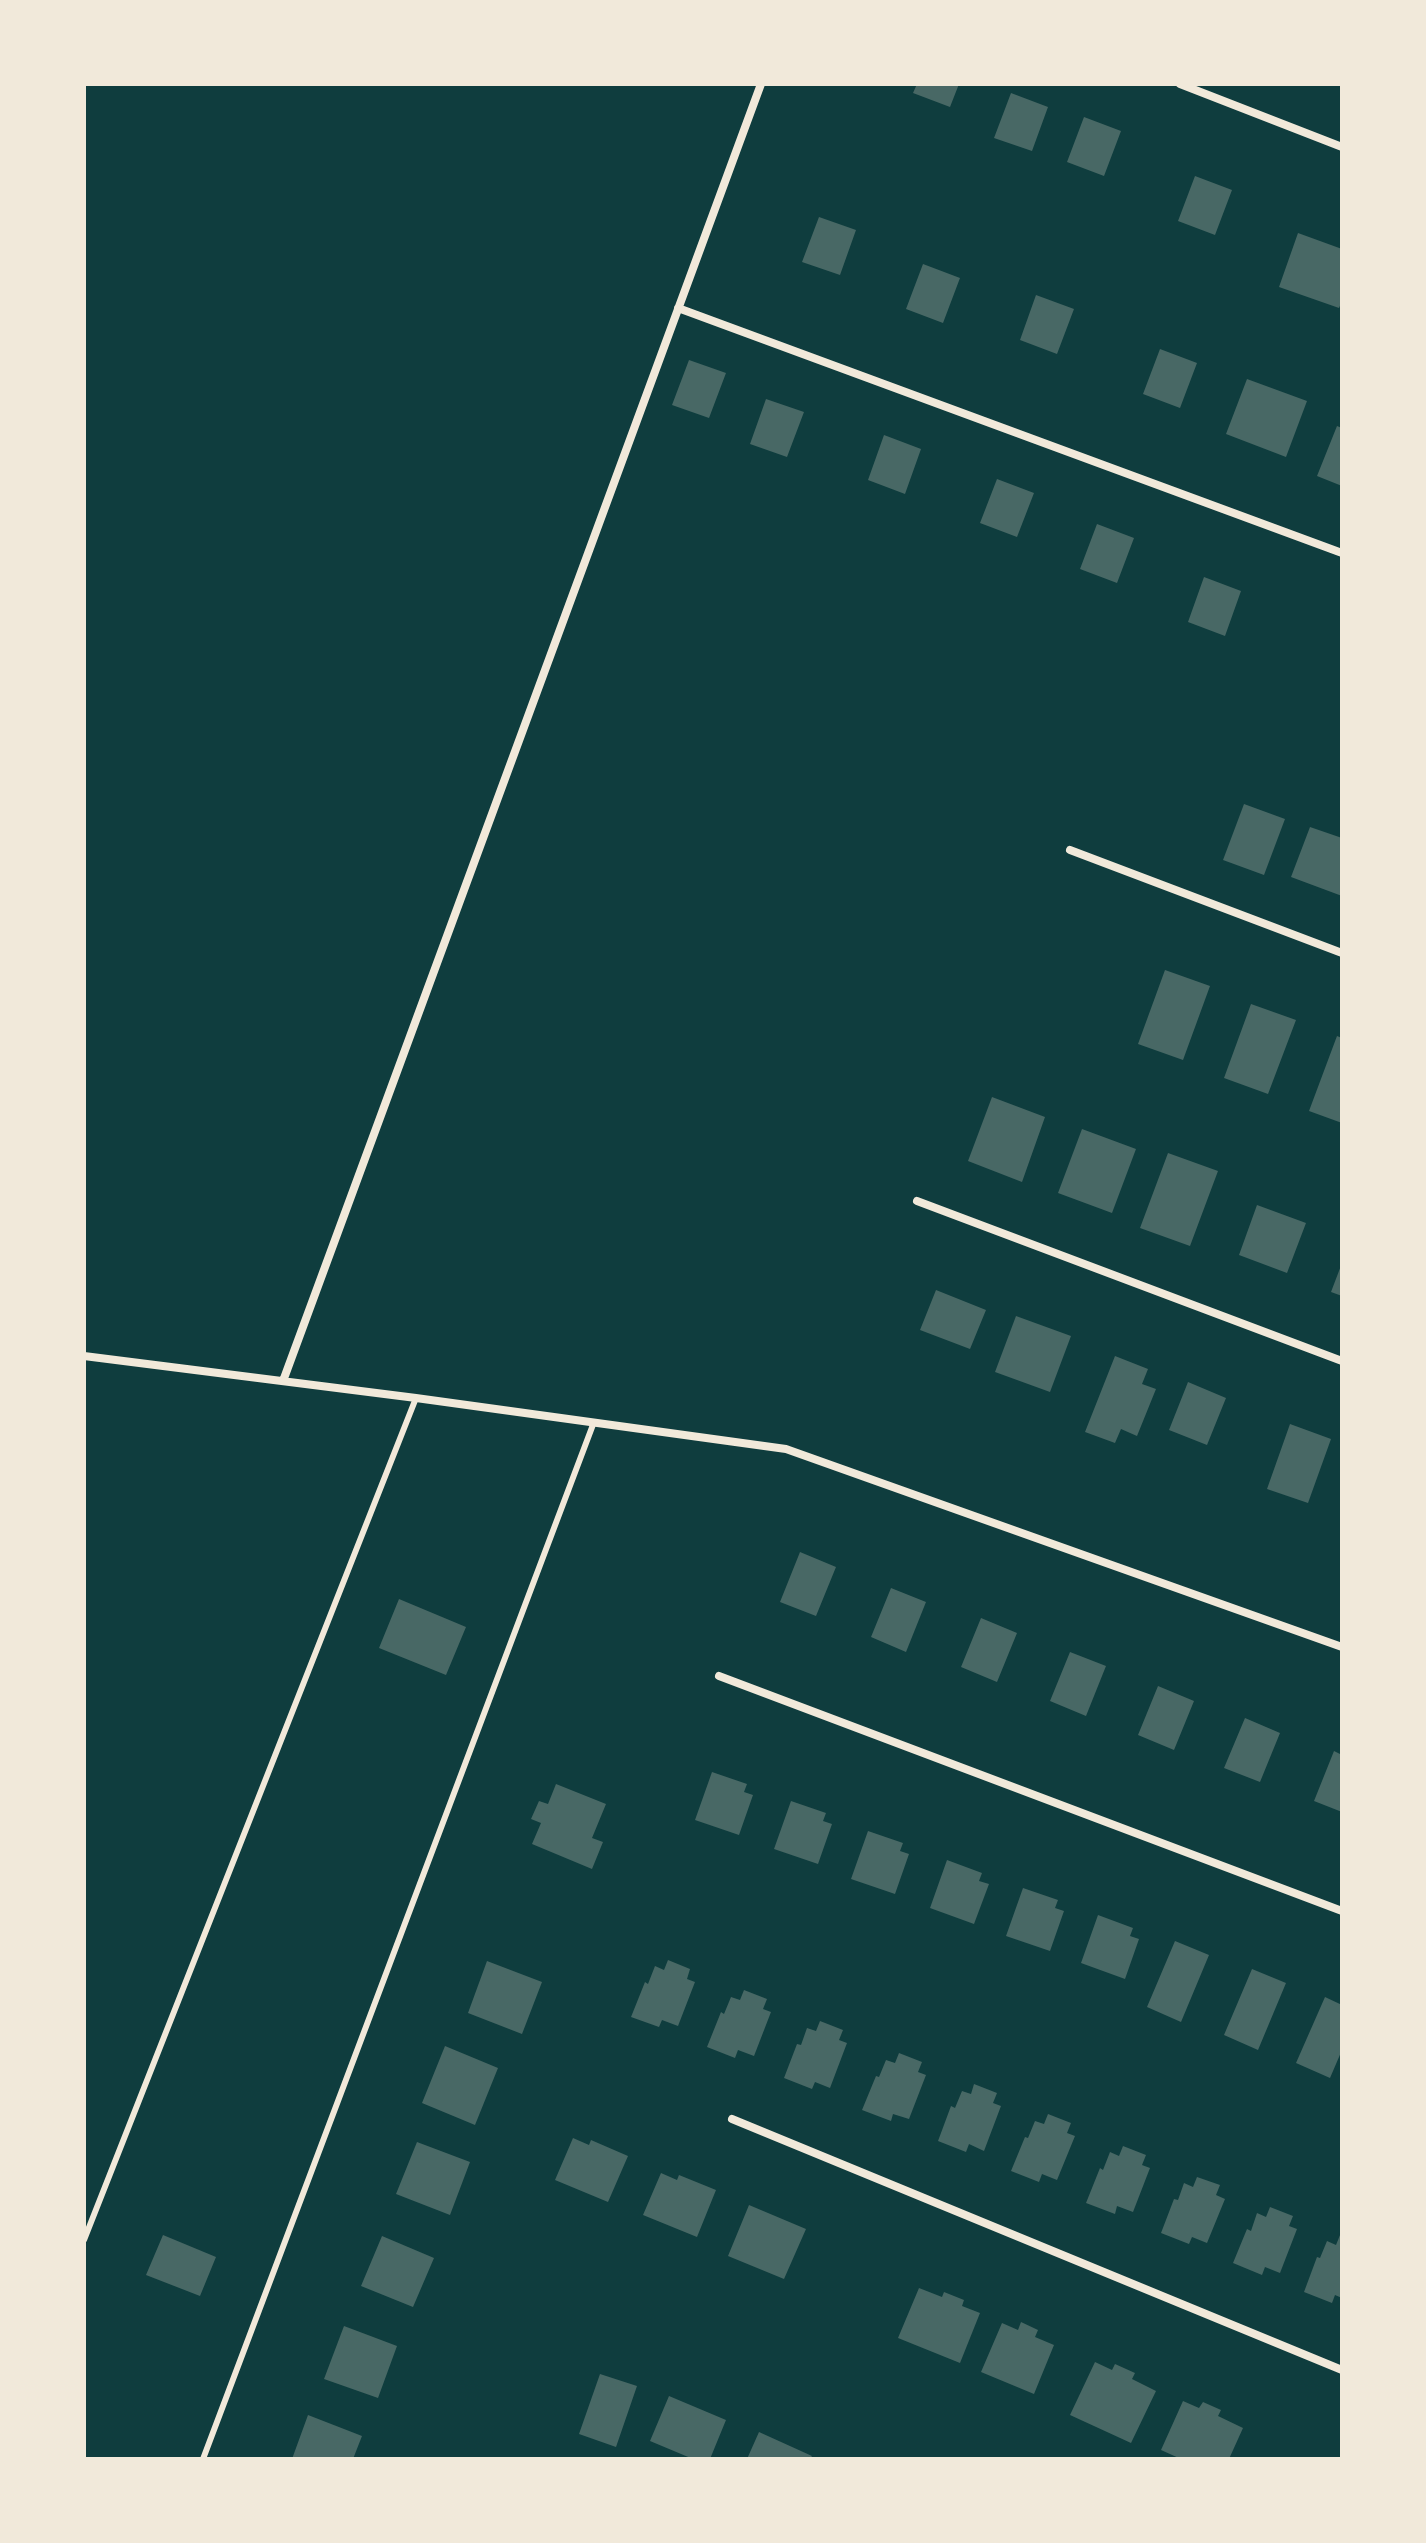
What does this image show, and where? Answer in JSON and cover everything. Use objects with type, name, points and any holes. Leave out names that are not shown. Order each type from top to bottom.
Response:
[{"type":"street","points":[[283,1381],[761,84]]},
{"type":"street","points":[[1180,84],[1342,147]]},
{"type":"street","points":[[678,308],[1342,553]]},
{"type":"street","points":[[1070,850],[1342,953]]},
{"type":"street","points":[[917,1201],[1342,1361]]},
{"type":"street","points":[[84,1356],[786,1449],[1342,1647]]},
{"type":"street","points":[[719,1676],[1342,1911]]},
{"type":"street","points":[[732,2119],[1342,2370]]},
{"type":"lane","points":[[84,2240],[416,1398]]},
{"type":"lane","points":[[203,2459],[594,1422]]},
{"type":"building","points":[[917,84],[959,84],[950,107],[913,93]]},
{"type":"building","points":[[1011,93],[1048,107],[1032,151],[994,138]]},
{"type":"building","points":[[1084,117],[1121,131],[1104,176],[1067,162]]},
{"type":"building","points":[[1195,176],[1232,190],[1215,235],[1178,221]]},
{"type":"building","points":[[819,217],[856,230],[840,275],[802,262]]},
{"type":"building","points":[[1298,233],[1342,249],[1342,301],[1339,308],[1279,287]]},
{"type":"building","points":[[923,264],[960,278],[943,323],[906,309]]},
{"type":"building","points":[[1036,295],[1074,309],[1057,354],[1020,340]]},
{"type":"building","points":[[1160,349],[1197,363],[1180,408],[1143,394]]},
{"type":"building","points":[[689,360],[726,373],[709,418],[672,405]]},
{"type":"building","points":[[1247,379],[1307,401],[1286,457],[1226,434]]},
{"type":"building","points":[[766,399],[804,412],[787,457],[750,444]]},
{"type":"building","points":[[1337,426],[1342,428],[1342,486],[1317,476]]},
{"type":"building","points":[[884,435],[921,449],[905,494],[868,480]]},
{"type":"building","points":[[997,479],[1034,493],[1017,537],[980,523]]},
{"type":"building","points":[[1097,524],[1134,538],[1117,583],[1080,569]]},
{"type":"building","points":[[1204,577],[1241,591],[1225,636],[1188,622]]},
{"type":"building","points":[[1244,804],[1285,819],[1264,875],[1223,860]]},
{"type":"building","points":[[1310,827],[1342,838],[1342,896],[1291,877]]},
{"type":"building","points":[[1165,970],[1210,986],[1183,1060],[1138,1044]]},
{"type":"building","points":[[1251,1004],[1296,1020],[1268,1094],[1224,1078]]},
{"type":"building","points":[[1337,1036],[1342,1038],[1342,1123],[1309,1111]]},
{"type":"building","points":[[992,1097],[1045,1117],[1022,1182],[968,1161]]},
{"type":"building","points":[[1082,1129],[1136,1149],[1112,1213],[1058,1193]]},
{"type":"building","points":[[1168,1153],[1218,1171],[1190,1246],[1140,1228]]},
{"type":"building","points":[[1257,1205],[1306,1223],[1287,1273],[1239,1255]]},
{"type":"building","points":[[1342,1263],[1342,1296],[1331,1292]]},
{"type":"building","points":[[936,1290],[986,1310],[970,1349],[920,1330]]},
{"type":"building","points":[[1016,1316],[1071,1336],[1050,1392],[995,1372]]},
{"type":"building","points":[[1115,1356],[1148,1369],[1142,1384],[1156,1389],[1137,1436],[1121,1429],[1115,1443],[1085,1432]]},
{"type":"building","points":[[1188,1382],[1226,1398],[1207,1445],[1169,1430]]},
{"type":"building","points":[[1290,1424],[1331,1439],[1308,1503],[1267,1489]]},
{"type":"building","points":[[800,1552],[836,1567],[816,1616],[780,1602]]},
{"type":"building","points":[[891,1588],[926,1602],[906,1652],[871,1637]]},
{"type":"building","points":[[399,1599],[466,1627],[446,1675],[379,1648]]},
{"type":"building","points":[[981,1618],[1017,1633],[997,1682],[961,1667]]},
{"type":"building","points":[[1070,1652],[1106,1666],[1086,1716],[1050,1701]]},
{"type":"building","points":[[1158,1686],[1194,1701],[1174,1750],[1138,1735]]},
{"type":"building","points":[[1245,1718],[1280,1733],[1260,1782],[1224,1768]]},
{"type":"building","points":[[1334,1751],[1342,1755],[1342,1812],[1314,1801]]},
{"type":"building","points":[[712,1772],[747,1784],[744,1792],[753,1795],[739,1835],[695,1820]]},
{"type":"building","points":[[556,1784],[606,1804],[592,1838],[603,1842],[592,1869],[532,1844],[541,1823],[531,1819],[539,1801],[548,1804]]},
{"type":"building","points":[[791,1801],[826,1813],[823,1821],[832,1824],[818,1864],[774,1849]]},
{"type":"building","points":[[868,1831],[903,1843],[900,1851],[909,1854],[895,1894],[851,1879]]},
{"type":"building","points":[[947,1860],[982,1873],[979,1881],[989,1884],[974,1924],[930,1908]]},
{"type":"building","points":[[1023,1888],[1058,1900],[1055,1908],[1064,1911],[1050,1951],[1006,1936]]},
{"type":"building","points":[[1098,1915],[1133,1928],[1130,1936],[1139,1939],[1125,1979],[1081,1963]]},
{"type":"building","points":[[1175,1941],[1209,1955],[1181,2022],[1147,2007]]},
{"type":"building","points":[[668,1960],[690,1969],[687,1979],[695,1982],[678,2026],[662,2020],[659,2027],[631,2017],[655,1966],[664,1970]]},
{"type":"building","points":[[487,1961],[542,1982],[522,2034],[468,2013]]},
{"type":"building","points":[[1252,1969],[1286,1983],[1258,2050],[1224,2035]]},
{"type":"building","points":[[744,1990],[767,1999],[763,2009],[771,2012],[754,2056],[738,2050],[735,2058],[707,2047],[721,2012],[724,2014],[731,1997],[740,2000]]},
{"type":"building","points":[[1325,1997],[1342,2005],[1342,2050],[1330,2078],[1296,2063]]},
{"type":"building","points":[[820,2021],[843,2030],[839,2040],[847,2043],[830,2088],[815,2082],[812,2089],[784,2078],[807,2028],[816,2031]]},
{"type":"building","points":[[445,2046],[498,2068],[475,2125],[422,2103]]},
{"type":"building","points":[[899,2053],[922,2062],[918,2072],[926,2075],[909,2119],[893,2114],[891,2121],[862,2110],[886,2060],[895,2063]]},
{"type":"building","points":[[974,2084],[997,2093],[993,2103],[1001,2106],[984,2151],[969,2144],[966,2152],[938,2141],[951,2106],[955,2108],[962,2091],[971,2094]]},
{"type":"building","points":[[1048,2114],[1071,2123],[1067,2133],[1075,2136],[1057,2180],[1042,2174],[1039,2182],[1011,2171],[1035,2121],[1044,2124]]},
{"type":"building","points":[[573,2138],[589,2145],[591,2140],[628,2156],[608,2202],[555,2180]]},
{"type":"building","points":[[417,2142],[470,2162],[450,2215],[396,2194]]},
{"type":"building","points":[[1123,2146],[1146,2155],[1142,2165],[1150,2168],[1133,2212],[1117,2206],[1115,2214],[1086,2203],[1110,2152],[1119,2156]]},
{"type":"building","points":[[661,2173],[677,2180],[679,2175],[716,2190],[697,2237],[643,2215]]},
{"type":"building","points":[[1197,2177],[1220,2185],[1216,2195],[1225,2199],[1207,2243],[1192,2237],[1189,2244],[1161,2233],[1184,2183],[1193,2187]]},
{"type":"building","points":[[749,2205],[806,2229],[784,2279],[728,2256]]},
{"type":"building","points":[[1270,2207],[1293,2216],[1289,2226],[1297,2229],[1280,2273],[1265,2267],[1262,2275],[1233,2263],[1257,2213],[1266,2217]]},
{"type":"building","points":[[1342,2230],[1342,2298],[1335,2295],[1332,2303],[1304,2292],[1317,2257],[1320,2258],[1327,2241],[1336,2245]]},
{"type":"building","points":[[163,2235],[216,2257],[200,2296],[146,2275]]},
{"type":"building","points":[[382,2236],[434,2258],[413,2307],[361,2286]]},
{"type":"building","points":[[919,2288],[942,2297],[944,2292],[964,2300],[962,2306],[980,2313],[960,2363],[898,2338]]},
{"type":"building","points":[[1021,2322],[1038,2330],[1035,2337],[1054,2345],[1034,2394],[981,2372],[1002,2323],[1018,2330]]},
{"type":"building","points":[[344,2326],[397,2346],[378,2398],[324,2379]]},
{"type":"building","points":[[1095,2362],[1112,2370],[1115,2364],[1135,2373],[1132,2379],[1156,2391],[1131,2443],[1070,2415]]},
{"type":"building","points":[[600,2374],[637,2386],[616,2447],[579,2434]]},
{"type":"building","points":[[669,2396],[726,2420],[710,2459],[693,2459],[650,2441]]},
{"type":"building","points":[[1183,2401],[1199,2408],[1203,2402],[1221,2410],[1218,2416],[1243,2428],[1229,2459],[1181,2459],[1161,2450]]},
{"type":"building","points":[[308,2415],[362,2436],[353,2459],[292,2459]]},
{"type":"building","points":[[759,2432],[812,2456],[810,2459],[747,2459]]}]
